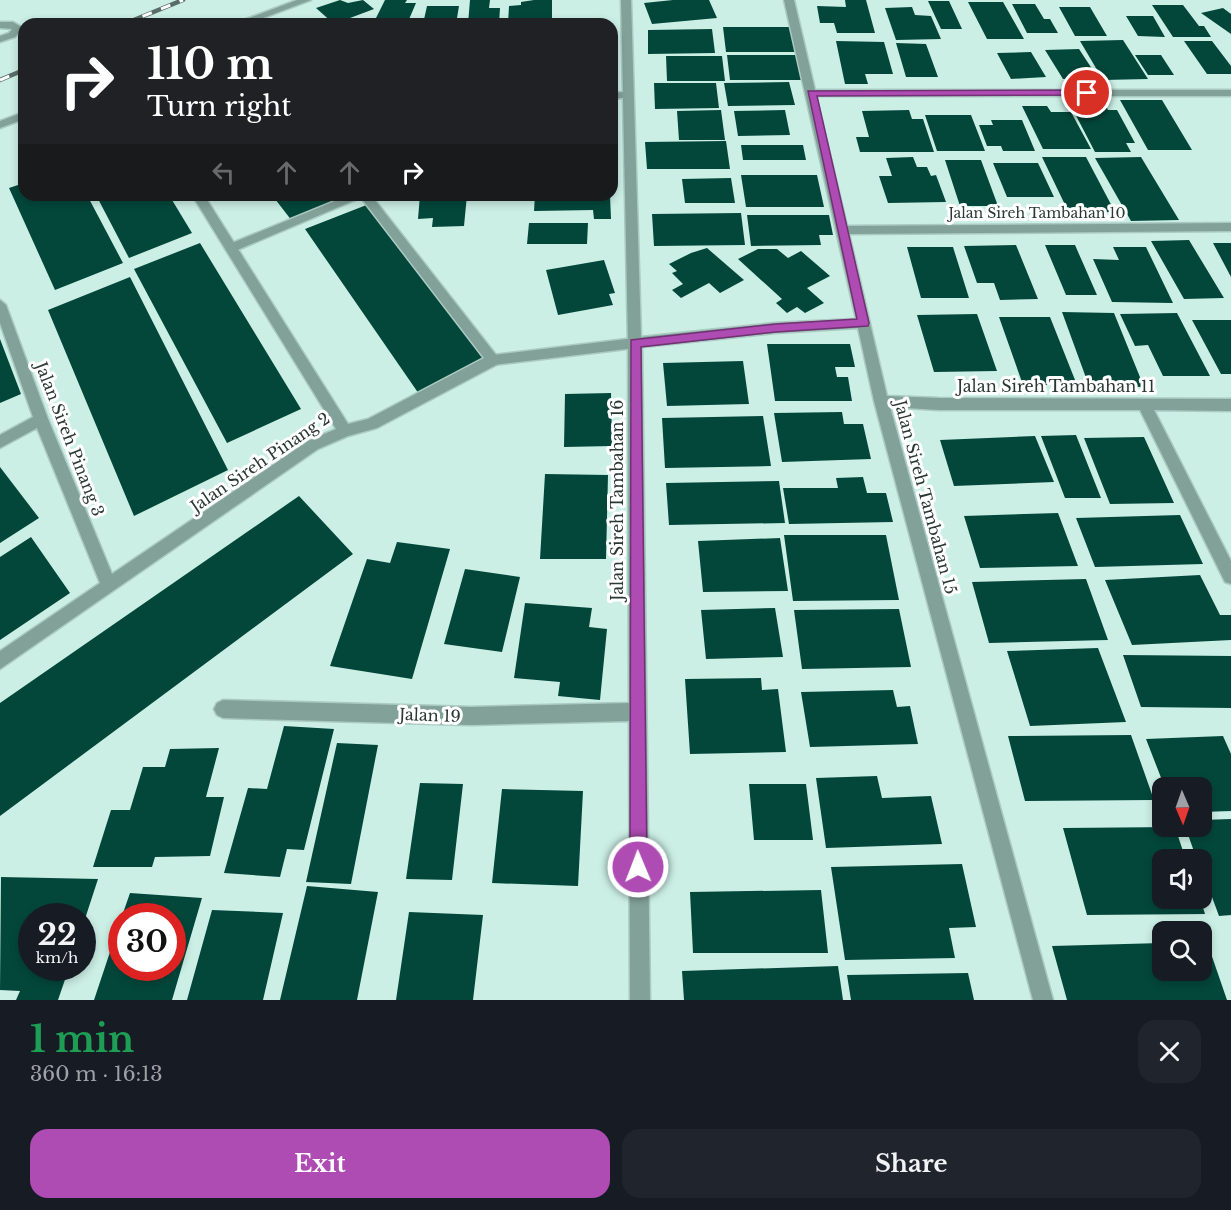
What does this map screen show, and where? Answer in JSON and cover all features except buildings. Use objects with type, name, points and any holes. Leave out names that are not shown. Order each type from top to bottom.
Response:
[{"type":"street","points":[[255,18],[306,0]]},
{"type":"street","name":"Jalan Sireh Tambahan 16","points":[[626,0],[635,343],[636,712],[640,1000]]},
{"type":"street","name":"Jalan Sireh Tambahan 15","points":[[789,0],[881,401],[1043,1000]]},
{"type":"street","points":[[0,25],[10,24],[18,28],[12,35],[0,39]]},
{"type":"street","points":[[811,93],[1231,93]]},
{"type":"street","points":[[618,96],[629,95]]},
{"type":"street","points":[[0,125],[18,118]]},
{"type":"street","name":"Jalan Sireh Pinang 2","points":[[0,661],[313,445],[345,430],[202,201]]},
{"type":"street","points":[[231,248],[348,201]]},
{"type":"street","points":[[368,201],[493,360]]},
{"type":"street","name":"Jalan Sireh Tambahan 10","points":[[843,230],[1231,227]]},
{"type":"street","name":"Jalan Sireh Pinang 3","points":[[0,305],[41,419],[109,586]]},
{"type":"street","points":[[345,430],[372,424],[493,360],[776,328],[863,323]]},
{"type":"street","name":"Jalan Sireh Tambahan 11","points":[[881,401],[939,404],[1231,405]]},
{"type":"street","points":[[1144,405],[1231,577]]},
{"type":"street","points":[[0,442],[41,419]]},
{"type":"street","name":"Jalan 19","points":[[223,709],[471,716],[636,712]]},
{"type":"railway","points":[[139,18],[183,0]]},
{"type":"railway","points":[[0,80],[18,72]]},
{"type":"route","points":[[638,867],[635,343],[776,328],[863,323],[811,93],[1087,93]]}]
